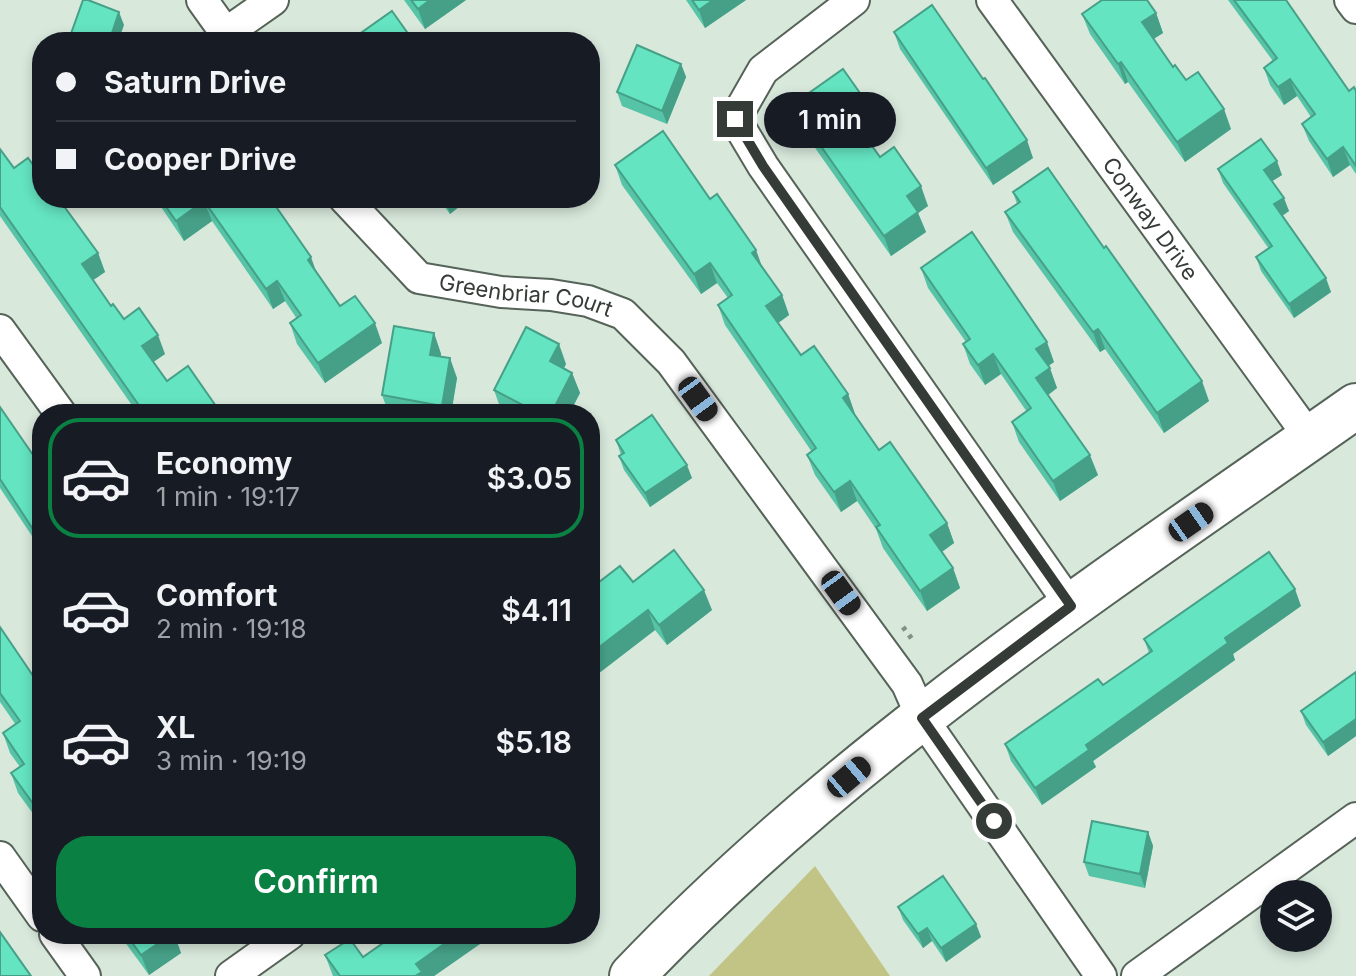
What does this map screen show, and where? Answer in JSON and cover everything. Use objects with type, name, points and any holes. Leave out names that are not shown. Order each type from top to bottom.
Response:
[{"type":"street","points":[[202,0],[225,32]]},
{"type":"street","points":[[235,32],[273,0]]},
{"type":"street","points":[[854,0],[763,70],[735,119],[763,166],[1071,606]]},
{"type":"street","name":"Conway Drive","points":[[992,0],[1310,438]]},
{"type":"street","points":[[1350,0],[1356,8]]},
{"type":"street","name":"Greenbriar Court","points":[[353,208],[419,278],[501,292],[588,301],[623,314],[679,373],[907,684],[922,718],[1101,976]]},
{"type":"street","points":[[0,330],[54,404]]},
{"type":"street","points":[[632,976],[735,874],[922,718],[1071,606],[1356,406]]},
{"type":"street","points":[[1137,976],[1356,818]]},
{"type":"street","points":[[0,857],[32,902]]},
{"type":"street","points":[[62,944],[85,976]]},
{"type":"street","points":[[231,976],[267,966],[283,944]]},
{"type":"green space","points":[[815,866],[890,976],[709,976]]},
{"type":"building","points":[[83,0],[119,12],[112,32],[72,32]]},
{"type":"building","points":[[411,0],[430,0],[418,9]]},
{"type":"building","points":[[692,0],[713,0],[699,10]]},
{"type":"building","points":[[1102,0],[1147,0],[1156,13],[1142,22],[1173,67],[1175,65],[1186,80],[1198,72],[1224,109],[1177,142],[1121,62],[1118,64],[1082,14]]},
{"type":"building","points":[[1234,0],[1286,0],[1349,91],[1354,87],[1356,166],[1343,147],[1327,159],[1302,124],[1315,114],[1290,79],[1278,87],[1264,68],[1277,58]]},
{"type":"building","points":[[932,5],[1027,140],[986,168],[894,32]]},
{"type":"building","points":[[392,11],[407,32],[362,32]]},
{"type":"building","points":[[637,45],[681,64],[662,111],[617,92]]},
{"type":"building","points":[[843,69],[867,103],[850,115],[880,157],[894,147],[921,186],[907,196],[918,212],[884,236],[792,105]]},
{"type":"building","points":[[663,131],[710,199],[717,194],[756,250],[752,253],[782,295],[766,306],[801,355],[814,346],[848,394],[843,398],[879,450],[890,442],[947,523],[930,535],[953,568],[920,591],[876,527],[880,525],[850,481],[834,492],[807,455],[816,448],[718,305],[732,295],[710,263],[694,274],[615,165]]},
{"type":"building","points":[[1261,139],[1277,161],[1264,170],[1284,198],[1274,204],[1326,278],[1289,304],[1256,257],[1272,246],[1218,169]]},
{"type":"building","points":[[0,149],[14,168],[28,158],[32,163],[32,208],[65,208],[98,253],[82,264],[111,306],[113,304],[124,319],[139,308],[158,335],[142,346],[167,381],[188,366],[215,404],[138,404],[0,207]]},
{"type":"building","points":[[1048,168],[1202,381],[1157,413],[1098,329],[1093,332],[1005,212],[1020,202],[1013,192]]},
{"type":"building","points":[[167,208],[194,208],[176,221]]},
{"type":"building","points":[[209,208],[277,208],[340,306],[355,296],[375,323],[318,363],[290,323],[301,315],[277,281],[266,289]]},
{"type":"building","points":[[972,232],[1047,342],[1036,349],[1050,368],[1036,378],[1090,455],[1053,481],[1012,422],[1031,408],[993,354],[978,365],[963,344],[970,339],[921,268]]},
{"type":"building","points":[[394,326],[434,333],[430,355],[450,358],[442,404],[382,395]]},
{"type":"building","points":[[526,327],[559,344],[550,361],[572,373],[556,404],[521,404],[494,390]]},
{"type":"building","points":[[0,407],[32,453],[32,528],[0,479]]},
{"type":"building","points":[[652,415],[687,465],[645,493],[619,456],[624,453],[616,440]]},
{"type":"building","points":[[674,550],[704,590],[659,625],[648,610],[600,646],[600,581],[620,566],[633,582]]},
{"type":"building","points":[[1269,552],[1295,589],[1225,638],[1228,643],[1086,745],[1089,750],[1035,788],[1005,744],[1098,679],[1103,685],[1152,651],[1144,639]]},
{"type":"building","points":[[0,627],[32,674],[32,802],[11,773],[24,764],[3,733],[20,721],[0,693]]},
{"type":"building","points":[[1356,672],[1356,719],[1323,742],[1301,711]]},
{"type":"building","points":[[1092,821],[1148,832],[1140,874],[1084,862]]},
{"type":"building","points":[[943,876],[976,924],[941,948],[927,928],[918,934],[898,907]]},
{"type":"building","points":[[0,932],[31,976],[0,976]]},
{"type":"building","points":[[133,944],[157,944],[141,955]]},
{"type":"building","points":[[342,944],[354,944],[363,957],[382,944],[444,944],[416,964],[422,972],[415,976],[340,976],[325,955]]},
{"type":"route","points":[[735,119],[763,166],[1071,606],[922,718],[994,821]]}]
